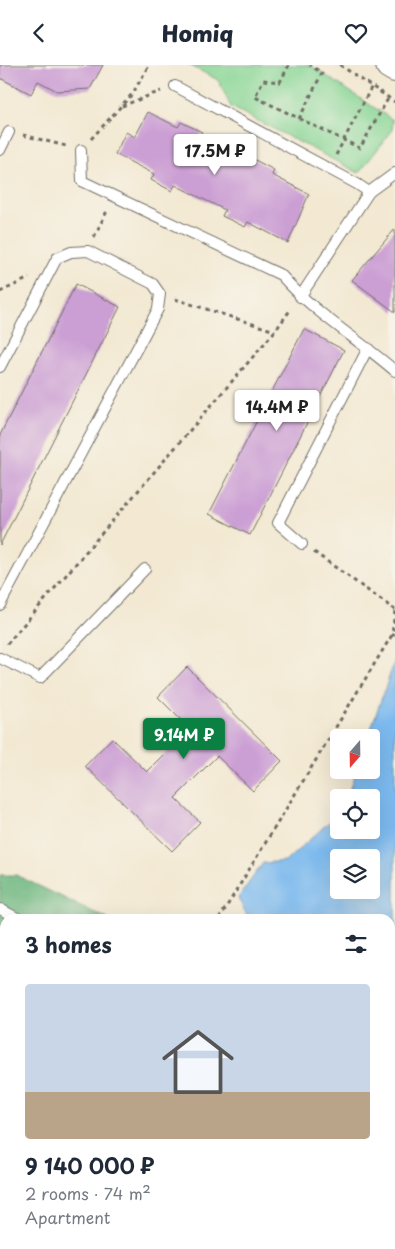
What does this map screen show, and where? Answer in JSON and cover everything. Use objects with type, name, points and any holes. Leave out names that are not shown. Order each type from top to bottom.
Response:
[{"type":"main road","points":[[390,65],[395,68]]},
{"type":"lane","points":[[175,86],[369,192]]},
{"type":"lane","points":[[0,150],[9,131]]},
{"type":"lane","points":[[81,150],[82,181],[281,275],[300,297],[368,348],[395,371]]},
{"type":"lane","points":[[300,297],[369,192],[395,173]]},
{"type":"lane","points":[[0,367],[57,258],[71,252],[88,251],[153,283],[160,295],[158,309],[0,605]]},
{"type":"lane","points":[[302,544],[278,523],[368,348]]},
{"type":"lane","points":[[0,658],[40,678],[145,569]]},
{"type":"path","points":[[9,131],[81,150],[133,93],[149,65]]},
{"type":"path","points":[[290,65],[280,82],[263,80],[255,97],[360,148],[389,97]]},
{"type":"path","points":[[299,119],[322,73],[310,65]]},
{"type":"path","points":[[340,65],[395,102]]},
{"type":"path","points":[[122,106],[175,86]]},
{"type":"path","points":[[328,168],[372,86]]},
{"type":"path","points":[[88,251],[114,196]]},
{"type":"path","points":[[160,295],[275,331]]},
{"type":"path","points":[[0,652],[275,331],[300,297]]},
{"type":"path","points":[[222,914],[393,635],[395,610],[302,544]]},
{"type":"green space","points":[[189,65],[310,65],[393,120],[392,131],[359,173],[231,107],[218,80]]},
{"type":"green space","points":[[0,875],[16,875],[98,914],[0,914]]},
{"type":"water","points":[[395,660],[395,914],[246,914],[238,898],[263,863],[286,861],[330,821],[330,839],[380,839],[380,789],[350,789],[353,779],[380,779],[380,729],[371,729]]},
{"type":"building","points":[[0,65],[103,65],[90,89],[57,91],[38,81],[31,94],[0,78]]},
{"type":"building","points":[[148,112],[178,127],[181,122],[202,132],[199,138],[249,163],[251,158],[274,170],[272,175],[309,194],[288,243],[248,222],[245,227],[222,216],[225,210],[175,185],[172,191],[151,180],[154,174],[115,154],[126,132],[135,137]]},
{"type":"building","points":[[395,229],[395,312],[352,280]]},
{"type":"building","points":[[76,284],[120,307],[0,545],[0,435]]},
{"type":"building","points":[[304,329],[344,350],[250,535],[209,514]]},
{"type":"building","points":[[187,667],[282,761],[253,791],[217,756],[175,798],[200,822],[172,851],[85,766],[112,738],[147,772],[190,729],[158,697]]}]
